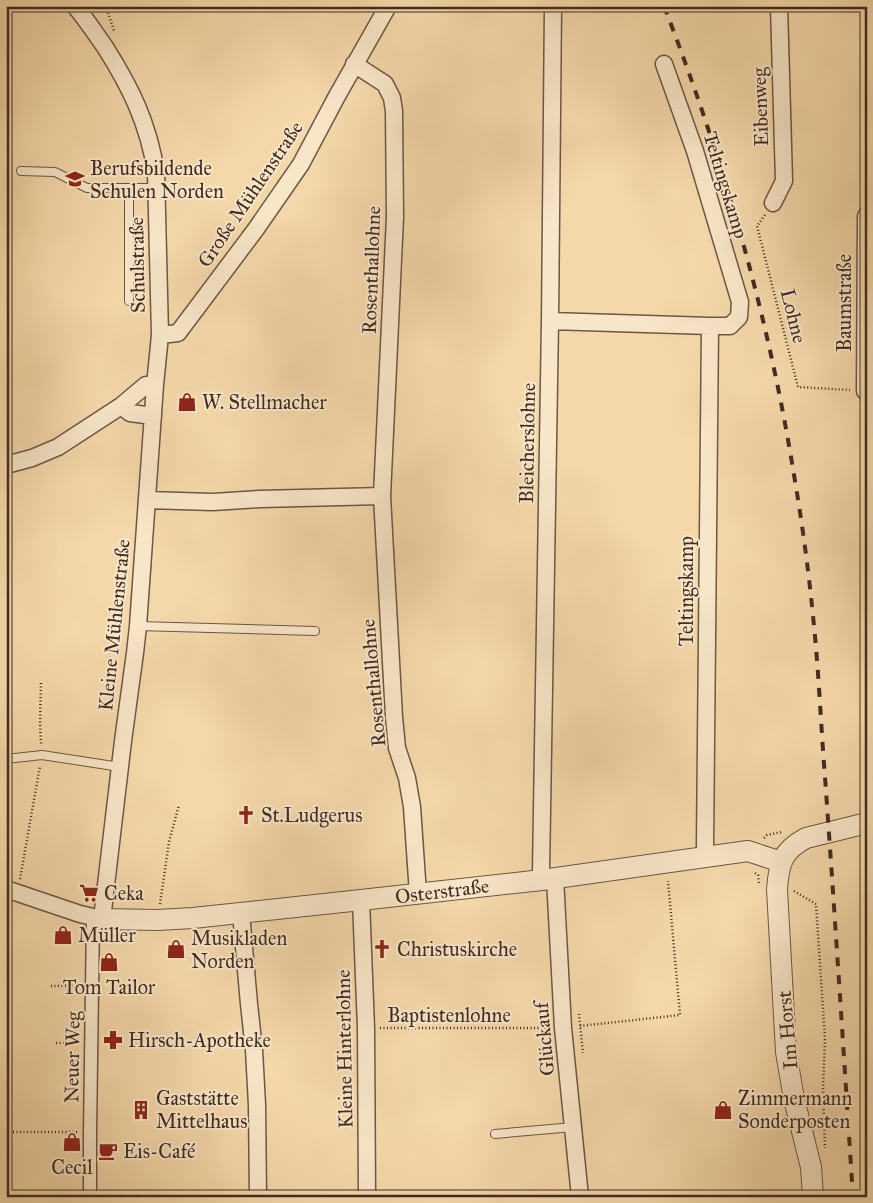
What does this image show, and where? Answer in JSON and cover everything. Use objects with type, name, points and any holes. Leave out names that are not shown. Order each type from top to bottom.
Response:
[{"type":"street","name":"Schulstraße","points":[[75,6],[114,61],[133,96],[152,148],[156,172],[160,335]]},
{"type":"street","name":"Große Mühlenstraße","points":[[160,335],[178,333],[256,229],[300,164],[388,6]]},
{"type":"street","name":"Bleicherslohne","points":[[548,879],[541,872],[553,6]]},
{"type":"street","name":"Eibenweg","points":[[773,203],[784,182],[779,6]]},
{"type":"street","name":"Rosenthallohne","points":[[354,64],[385,84],[392,98],[394,111],[395,217],[382,496],[394,716],[397,748],[407,778],[412,807],[418,894]]},
{"type":"street","name":"Teltingskamp","points":[[550,321],[730,326],[739,317],[740,302],[695,151],[664,64]]},
{"type":"street","name":"Baumstraße","points":[[862,391],[866,216]]},
{"type":"street","name":"Teltingskamp","points":[[707,856],[705,846],[710,326]]},
{"type":"street","name":"Kleine Mühlenstraße","points":[[98,918],[138,626],[160,335]]},
{"type":"street","points":[[6,464],[32,458],[58,447],[121,406],[146,384],[155,385]]},
{"type":"street","points":[[121,406],[130,413],[153,416]]},
{"type":"street","points":[[147,500],[213,502],[382,496]]},
{"type":"street","points":[[781,862],[798,842],[806,838],[867,822]]},
{"type":"street","name":"Osterstraße","points":[[12,891],[98,918],[157,920],[241,913],[548,879],[748,851],[781,862]]},
{"type":"street","name":"Im Horst","points":[[781,862],[778,872],[777,889],[786,1052],[794,1100],[811,1167],[813,1197]]},
{"type":"street","name":"Glückauf","points":[[548,879],[580,1197]]},
{"type":"street","name":"Kleine Hinterlohne","points":[[361,900],[366,1028],[367,1197]]},
{"type":"street","points":[[241,913],[254,1050],[257,1105],[258,1197]]},
{"type":"street","name":"Neuer Weg","points":[[90,1197],[91,1043],[98,918]]},
{"type":"lane","points":[[21,172],[55,172],[88,188],[156,188]]},
{"type":"lane","points":[[129,301],[130,188]]},
{"type":"lane","points":[[138,626],[315,631]]},
{"type":"lane","points":[[6,759],[42,755],[120,767]]},
{"type":"lane","points":[[495,1134],[574,1127]]},
{"type":"path","name":"Lohne","points":[[773,203],[757,226],[798,387],[862,391]]},
{"type":"path","points":[[12,891],[42,755],[40,722],[41,683]]},
{"type":"path","points":[[157,920],[169,842],[179,805]]},
{"type":"path","points":[[753,872],[758,875]]},
{"type":"path","name":"Baptistenlohne","points":[[366,1028],[563,1028],[680,1015],[668,881]]},
{"type":"path","points":[[777,889],[792,889],[816,904],[825,1039],[822,1089],[826,1153]]},
{"type":"path","points":[[51,986],[81,985]]},
{"type":"path","points":[[579,1007],[583,1053]]},
{"type":"path","points":[[56,1043],[91,1043]]},
{"type":"path","points":[[6,1132],[90,1132]]},
{"type":"railway","points":[[664,6],[705,119],[756,292],[782,410],[796,489],[808,567],[817,664],[853,1197]]},
{"type":"place","name":"Berufsbildende Schulen Norden","points":[[75,179]]},
{"type":"place","name":"W. Stellmacher","points":[[187,402]]},
{"type":"place","name":"St.Ludgerus","points":[[246,815]]},
{"type":"place","name":"Ceka","points":[[89,893]]},
{"type":"place","name":"Müller","points":[[63,935]]},
{"type":"place","name":"Musikladen Norden","points":[[176,949]]},
{"type":"place","name":"Christuskirche","points":[[382,949]]},
{"type":"place","name":"Tom Tailor","points":[[109,962]]},
{"type":"place","name":"Hirsch-Apotheke","points":[[113,1040]]},
{"type":"place","name":"Gaststätte Mittelhaus","points":[[141,1110]]},
{"type":"place","name":"Zimmermann Sonderposten","points":[[723,1110]]},
{"type":"place","name":"Cecil","points":[[72,1142]]},
{"type":"place","name":"Eis-Café","points":[[108,1151]]}]
